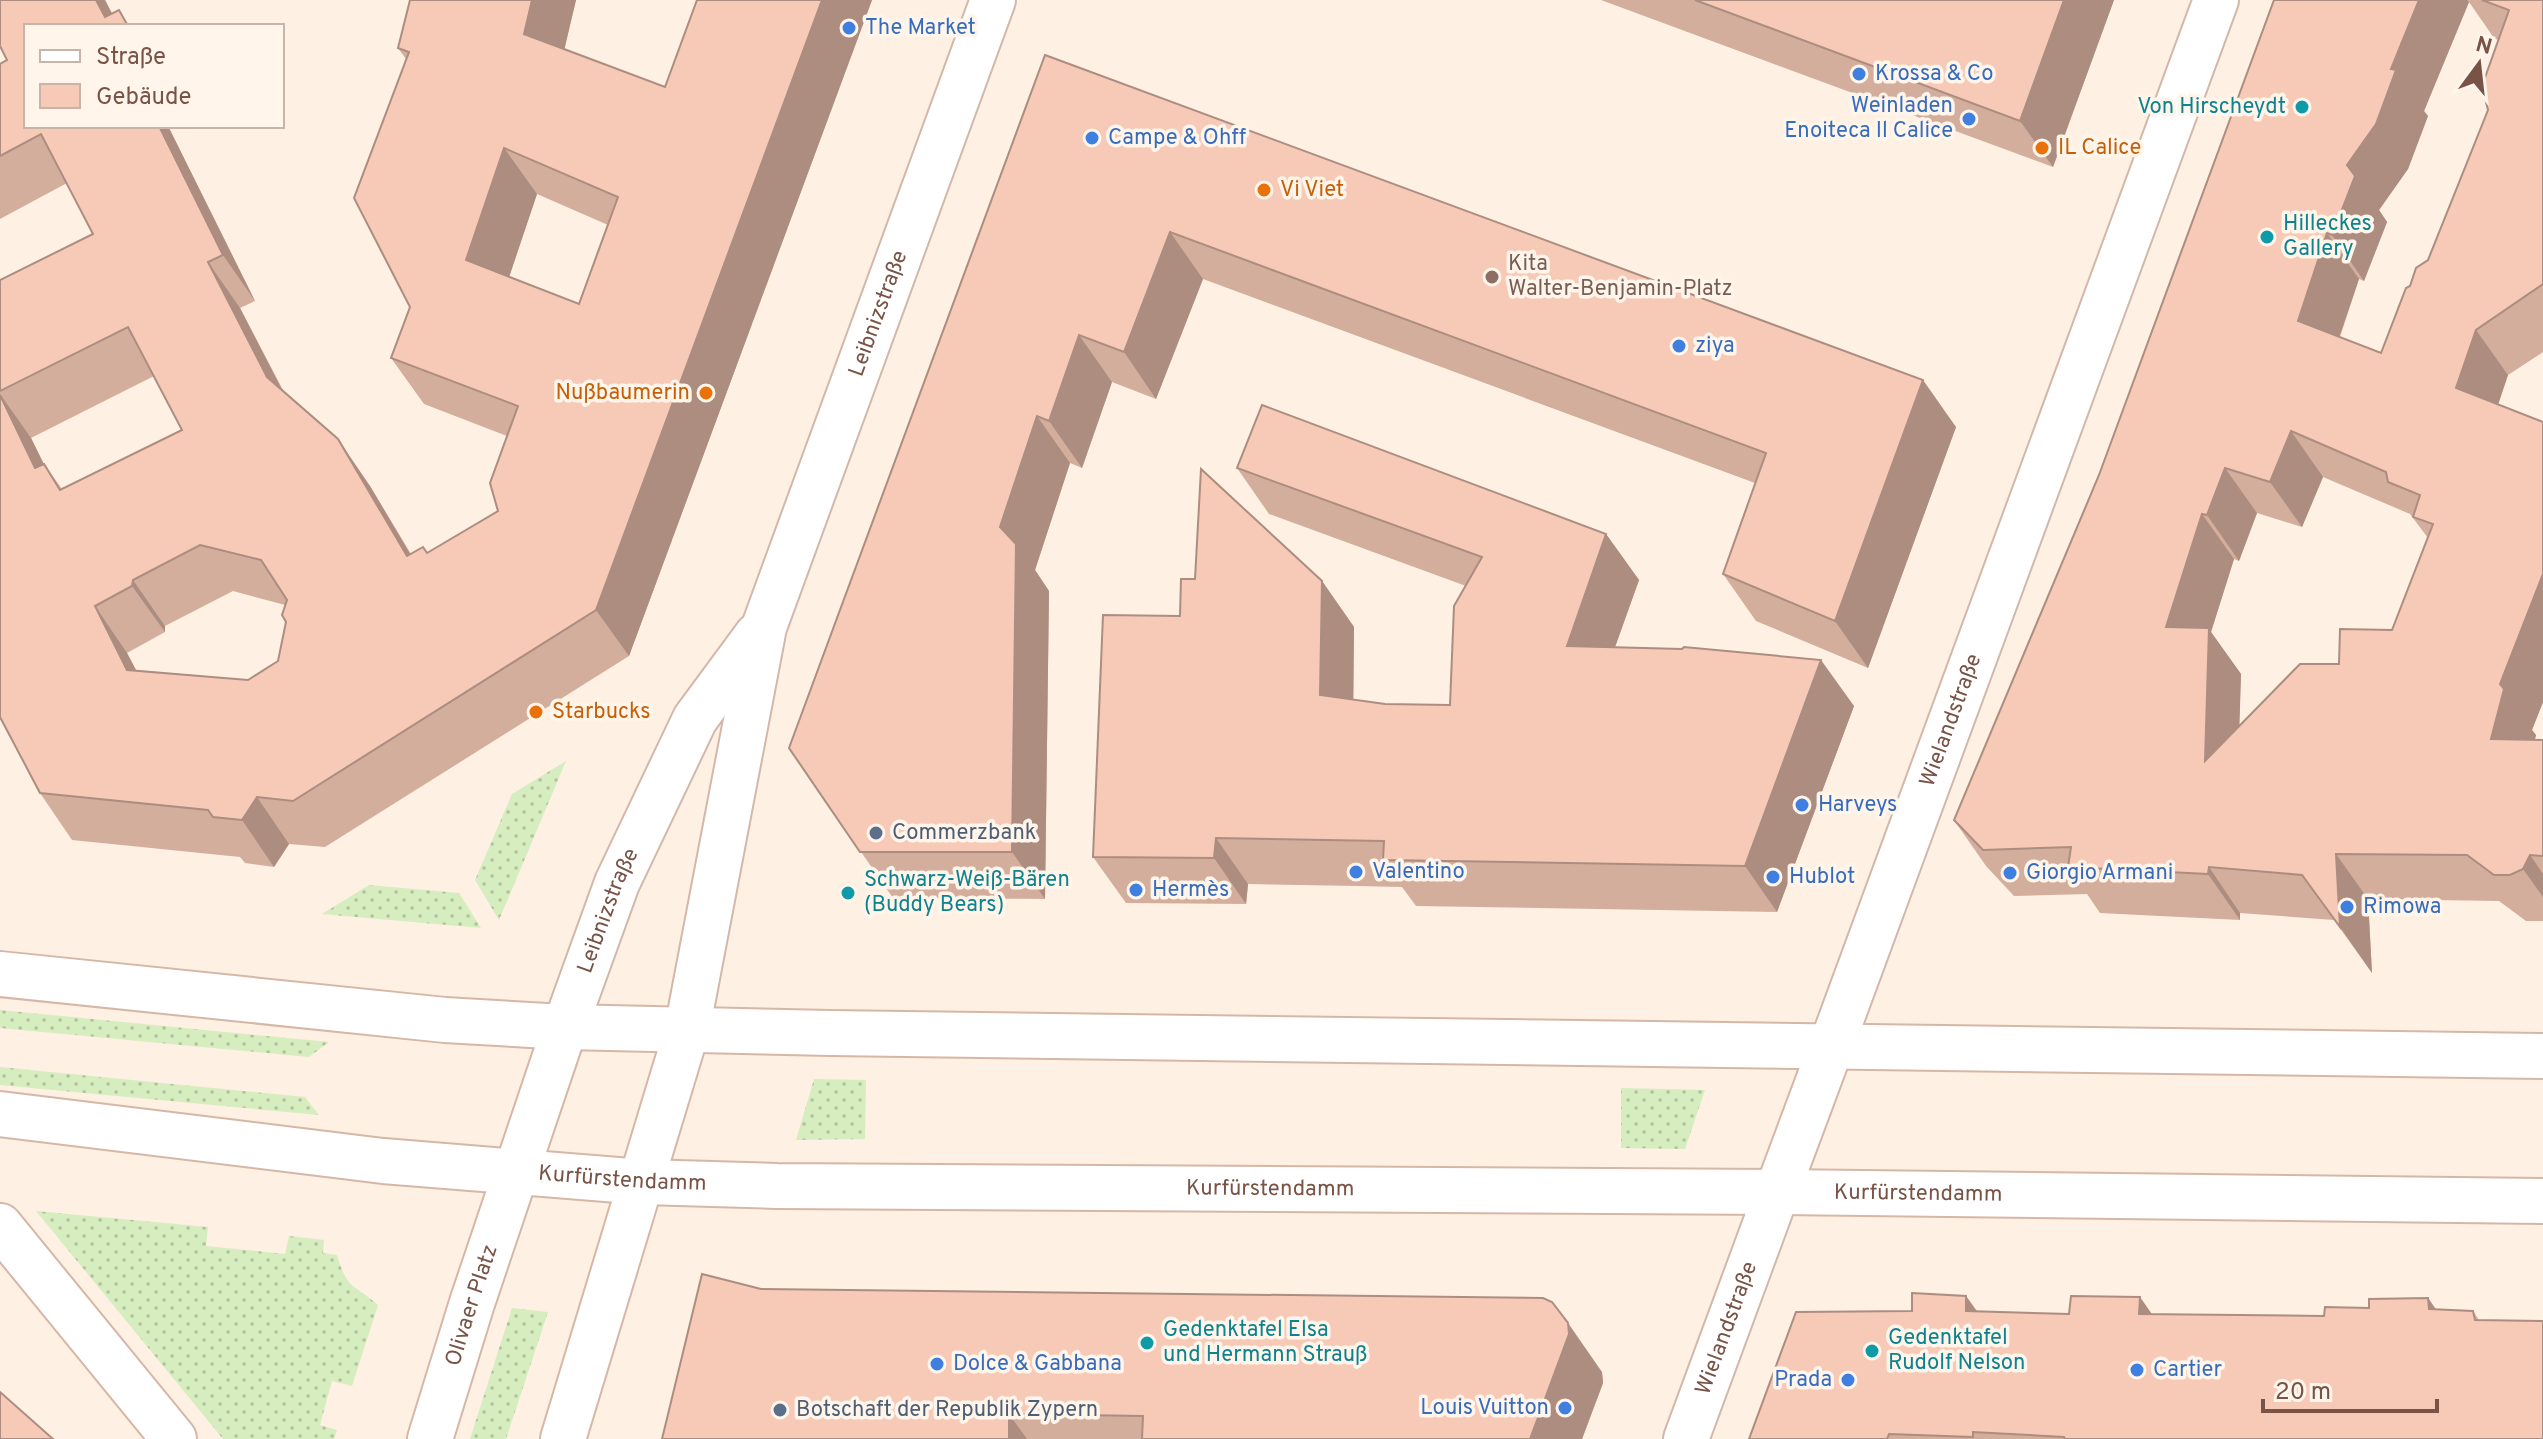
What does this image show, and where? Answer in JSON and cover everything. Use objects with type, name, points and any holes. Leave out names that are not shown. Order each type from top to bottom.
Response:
[{"type":"main road","name":"Leibnizstraße","points":[[643,1182],[687,1030],[764,627],[993,0]]},
{"type":"main road","name":"Wielandstraße","points":[[1686,1439],[2216,0]]},
{"type":"main road","name":"Leibnizstraße","points":[[516,1172],[617,883],[695,719],[764,627]]},
{"type":"main road","points":[[0,974],[445,1020],[565,1027],[2543,1056]]},
{"type":"main road","name":"Kurfürstendamm","points":[[0,1114],[313,1154],[643,1182],[793,1186],[1777,1192],[2543,1201]]},
{"type":"main road","name":"Olivaer Platz","points":[[430,1439],[516,1172]]},
{"type":"main road","points":[[563,1439],[643,1182]]},
{"type":"main road","points":[[0,1226],[174,1439]]},
{"type":"green space","points":[[566,761],[499,920],[475,880],[512,794]]},
{"type":"green space","points":[[369,885],[459,893],[481,928],[322,914]]},
{"type":"green space","points":[[0,1010],[329,1042],[309,1057],[0,1028]]},
{"type":"green space","points":[[0,1067],[305,1097],[319,1115],[0,1085]]},
{"type":"green space","points":[[814,1079],[866,1080],[865,1139],[796,1140]]},
{"type":"green space","points":[[1621,1088],[1705,1090],[1685,1149],[1621,1148]]},
{"type":"green space","points":[[36,1211],[208,1227],[206,1246],[285,1254],[289,1236],[324,1240],[323,1253],[337,1255],[348,1281],[378,1305],[352,1386],[332,1381],[320,1425],[337,1430],[334,1439],[223,1439]]},
{"type":"green space","points":[[512,1308],[548,1312],[506,1439],[470,1439]]},
{"type":"building","points":[[0,0],[96,0],[105,17],[119,10],[127,24],[24,24],[24,128],[160,128],[223,255],[208,262],[267,377],[338,439],[407,556],[423,547],[427,553],[498,511],[490,483],[518,406],[391,358],[410,307],[354,198],[409,52],[398,48],[410,0],[532,0],[524,34],[665,87],[697,0],[822,0],[596,610],[293,801],[257,797],[242,820],[213,817],[208,810],[40,793],[0,717],[0,395],[35,468],[44,464],[60,490],[182,430],[128,327],[0,391],[0,280],[93,234],[41,134],[0,156],[0,64],[7,60],[0,46]],"holes":[[[504,148],[618,197],[579,304],[466,260]],[[200,545],[261,560],[287,600],[282,615],[286,622],[278,661],[248,680],[127,670],[95,606],[132,586],[133,580]]]},
{"type":"building","points":[[1695,0],[2064,0],[2020,121]]},
{"type":"building","points":[[2274,0],[2419,0],[2391,69],[2396,70],[2376,124],[2347,165],[2355,176],[2332,235],[2327,233],[2298,321],[2381,353],[2416,268],[2428,260],[2488,110],[2482,86],[2509,10],[2482,0],[2543,0],[2543,284],[2476,330],[2456,388],[2543,422],[2543,574],[2500,684],[2504,689],[2491,739],[2543,740],[2543,856],[2530,855],[2523,869],[2510,875],[2494,875],[2467,855],[2336,854],[2340,927],[2302,875],[2209,867],[2208,874],[2068,867],[2071,847],[1983,850],[1954,820],[2099,475]],"holes":[[[2291,431],[2386,472],[2388,482],[2420,495],[2413,517],[2433,524],[2392,630],[2340,629],[2339,664],[2300,664],[2205,761],[2209,628],[2166,627],[2202,514],[2207,515],[2225,468],[2270,482]]]},
{"type":"building","points":[[1045,55],[1923,380],[1835,621],[1723,574],[1766,453],[1170,232],[1124,352],[1079,335],[1049,421],[1037,416],[1000,527],[1016,544],[1012,852],[860,852],[789,748]]},
{"type":"building","points":[[1262,405],[1606,534],[1567,646],[1684,647],[1821,660],[1745,866],[1383,860],[1384,841],[1216,838],[1214,858],[1093,857],[1103,615],[1180,616],[1181,579],[1195,579],[1201,469],[1322,581],[1320,695],[1385,704],[1450,705],[1454,606],[1482,557],[1237,468]]},
{"type":"building","points":[[702,1274],[761,1289],[1543,1298],[1552,1302],[1568,1323],[1569,1334],[1530,1439],[1142,1439],[1143,1416],[1009,1414],[1009,1439],[662,1439]]},
{"type":"building","points":[[1912,1293],[1966,1296],[1966,1311],[2069,1314],[2071,1296],[2140,1297],[2139,1314],[2324,1316],[2325,1307],[2369,1308],[2369,1299],[2428,1298],[2429,1309],[2473,1311],[2475,1320],[2543,1321],[2543,1439],[2065,1439],[1973,1432],[1973,1437],[1889,1434],[1887,1439],[1749,1439],[1796,1312],[1912,1311]]},
{"type":"building","points":[[0,1392],[53,1439],[0,1439]]},
{"type":"place","name":"The Market","points":[[849,28]]},
{"type":"place","name":"Krossa & Co","points":[[1859,74]]},
{"type":"place","name":"Von Hirscheydt","points":[[2302,107]]},
{"type":"place","name":"Weinladen Enoiteca Il Calice","points":[[1969,119]]},
{"type":"place","name":"Campe & Ohff","points":[[1092,138]]},
{"type":"place","name":"IL Calice","points":[[2042,148]]},
{"type":"place","name":"Vi Viet","points":[[1264,190]]},
{"type":"place","name":"Hilleckes Gallery","points":[[2267,237]]},
{"type":"place","name":"Kita Walter-Benjamin-Platz","points":[[1492,277]]},
{"type":"place","name":"ziya","points":[[1679,346]]},
{"type":"place","name":"Nußbaumerin","points":[[706,393]]},
{"type":"place","name":"Starbucks","points":[[536,712]]},
{"type":"place","name":"Harveys","points":[[1802,805]]},
{"type":"place","name":"Commerzbank","points":[[876,833]]},
{"type":"place","name":"Valentino","points":[[1356,872]]},
{"type":"place","name":"Giorgio Armani","points":[[2010,873]]},
{"type":"place","name":"Hublot","points":[[1773,877]]},
{"type":"place","name":"Hermès","points":[[1136,890]]},
{"type":"place","name":"Schwarz-Weiß-Bären (Buddy Bears)","points":[[848,893]]},
{"type":"place","name":"Rimowa","points":[[2347,907]]},
{"type":"place","name":"Gedenktafel Elsa und Hermann Strauß","points":[[1147,1343]]},
{"type":"place","name":"Gedenktafel Rudolf Nelson","points":[[1872,1351]]},
{"type":"place","name":"Dolce & Gabbana","points":[[937,1364]]},
{"type":"place","name":"Cartier","points":[[2137,1370]]},
{"type":"place","name":"Prada","points":[[1848,1380]]},
{"type":"place","name":"Louis Vuitton","points":[[1565,1408]]},
{"type":"place","name":"Botschaft der Republik Zypern","points":[[780,1410]]}]
